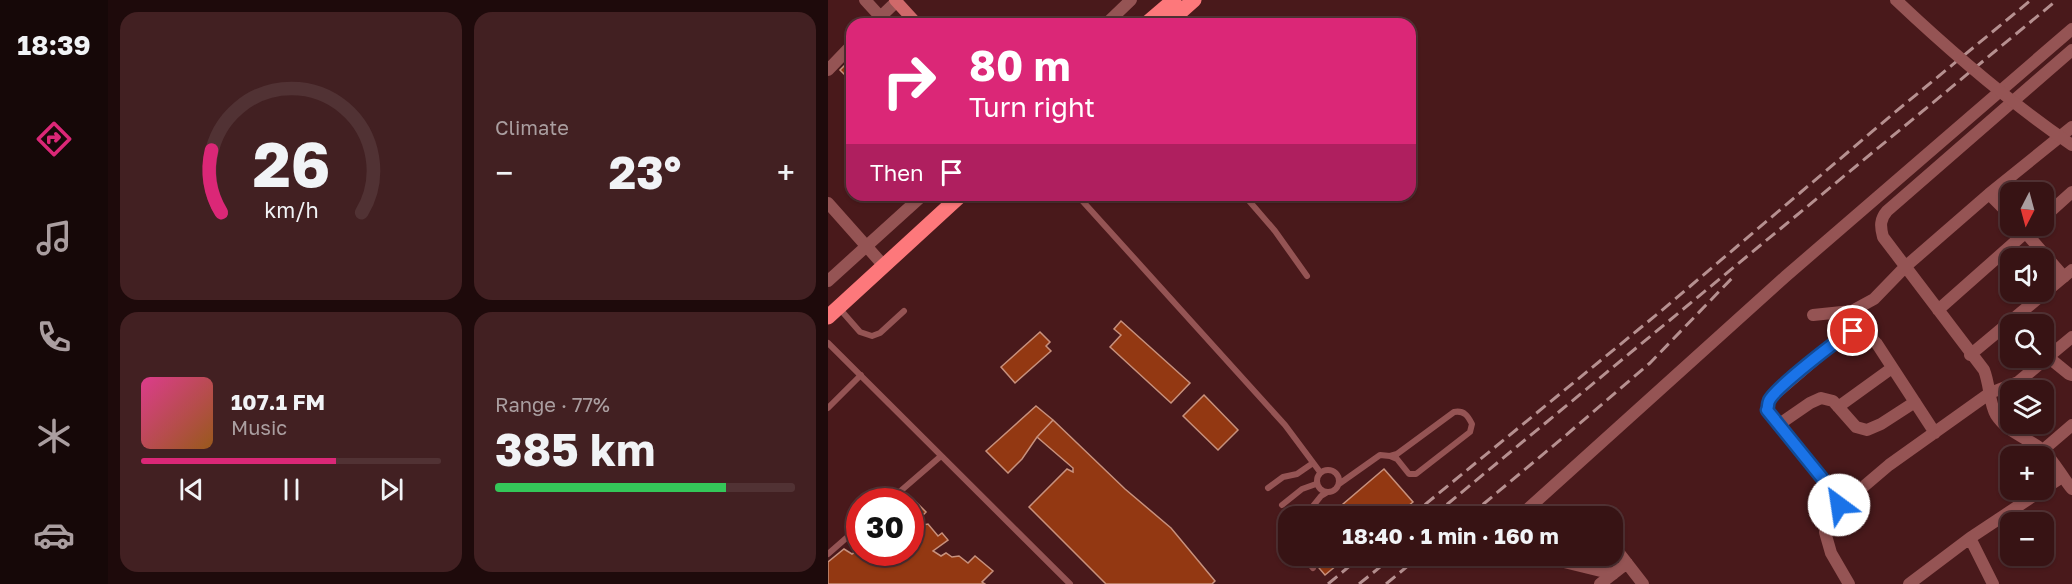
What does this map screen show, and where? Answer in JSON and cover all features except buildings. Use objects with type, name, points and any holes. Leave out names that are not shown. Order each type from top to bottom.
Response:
[{"type":"main road","points":[[1153,18],[1174,0]]},
{"type":"main road","points":[[1174,18],[1194,0]]},
{"type":"main road","points":[[896,1],[912,18]]},
{"type":"main road","points":[[833,313],[954,201]]},
{"type":"street","points":[[865,0],[877,18]]},
{"type":"street","points":[[1112,18],[1131,0]]},
{"type":"street","points":[[1896,0],[1941,42],[2014,102],[2072,145]]},
{"type":"street","points":[[883,18],[896,1]]},
{"type":"street","points":[[1531,506],[1786,276],[2072,29]]},
{"type":"street","points":[[2036,446],[2005,426],[1992,407],[1984,370],[1970,355],[1882,237],[1880,225],[1883,216],[2072,50]]},
{"type":"street","points":[[828,70],[846,51]]},
{"type":"street","points":[[1813,315],[1852,311],[1874,299],[1905,267],[1989,194],[2072,127]]},
{"type":"street","points":[[2054,208],[2072,192]]},
{"type":"street","points":[[1989,194],[2000,205]]},
{"type":"street","points":[[828,281],[916,201]]},
{"type":"street","points":[[828,203],[884,266]]},
{"type":"street","points":[[1938,310],[2016,236]]},
{"type":"street","points":[[1970,355],[2068,273],[2034,236]]},
{"type":"street","points":[[1839,505],[1822,478],[1767,410],[1768,402],[1840,338],[1853,331],[1863,331],[1877,344],[1935,433]]},
{"type":"street","points":[[2054,352],[2072,337]]},
{"type":"street","points":[[2054,362],[2072,375]]},
{"type":"street","points":[[1838,407],[1892,368]]},
{"type":"street","points":[[1849,584],[1831,554],[1825,532],[1829,516],[1839,505],[1889,465],[1990,393],[2018,382],[2035,368]]},
{"type":"street","points":[[1778,425],[1821,398],[1833,401],[1856,427],[1867,430],[1881,424],[1915,402]]},
{"type":"street","points":[[2048,446],[2072,425]]},
{"type":"street","points":[[2054,466],[2072,489]]},
{"type":"street","points":[[1909,584],[1970,538],[2062,477]]},
{"type":"street","points":[[1970,538],[1994,584]]},
{"type":"street","points":[[1623,558],[1643,584]]},
{"type":"street","points":[[1600,584],[1627,563]]},
{"type":"street","points":[[1580,566],[1613,574]]},
{"type":"lane","points":[[1082,201],[1285,425],[1320,472]]},
{"type":"lane","points":[[1249,201],[1275,231],[1307,276]]},
{"type":"lane","points":[[833,313],[860,332],[872,336],[880,333],[904,311]]},
{"type":"lane","points":[[828,344],[1070,584]]},
{"type":"lane","points":[[828,408],[861,375]]},
{"type":"lane","points":[[1313,506],[1321,496],[1332,492],[1339,483],[1382,455],[1397,459],[1409,474],[1416,474],[1470,432],[1472,424],[1466,414],[1454,412],[1397,454],[1390,456]]},
{"type":"lane","points":[[904,488],[941,456]]},
{"type":"lane","points":[[1268,488],[1283,477],[1297,474],[1313,463]]},
{"type":"lane","points":[[1327,493],[1316,484],[1320,472],[1331,470],[1336,473],[1339,483]]},
{"type":"lane","points":[[1282,505],[1302,489],[1316,484]]},
{"type":"lane","points":[[828,554],[846,538]]},
{"type":"railway","points":[[1423,506],[1661,311],[2031,0]]},
{"type":"railway","points":[[1445,506],[2057,0]]},
{"type":"railway","points":[[1481,506],[1650,363],[1735,275]]},
{"type":"railway","points":[[1328,584],[1350,566]]},
{"type":"railway","points":[[1359,584],[1381,566]]},
{"type":"railway","points":[[1386,584],[1408,566]]},
{"type":"route","points":[[1839,505],[1822,478],[1767,410],[1768,402],[1783,386],[1840,338],[1853,331]]}]
